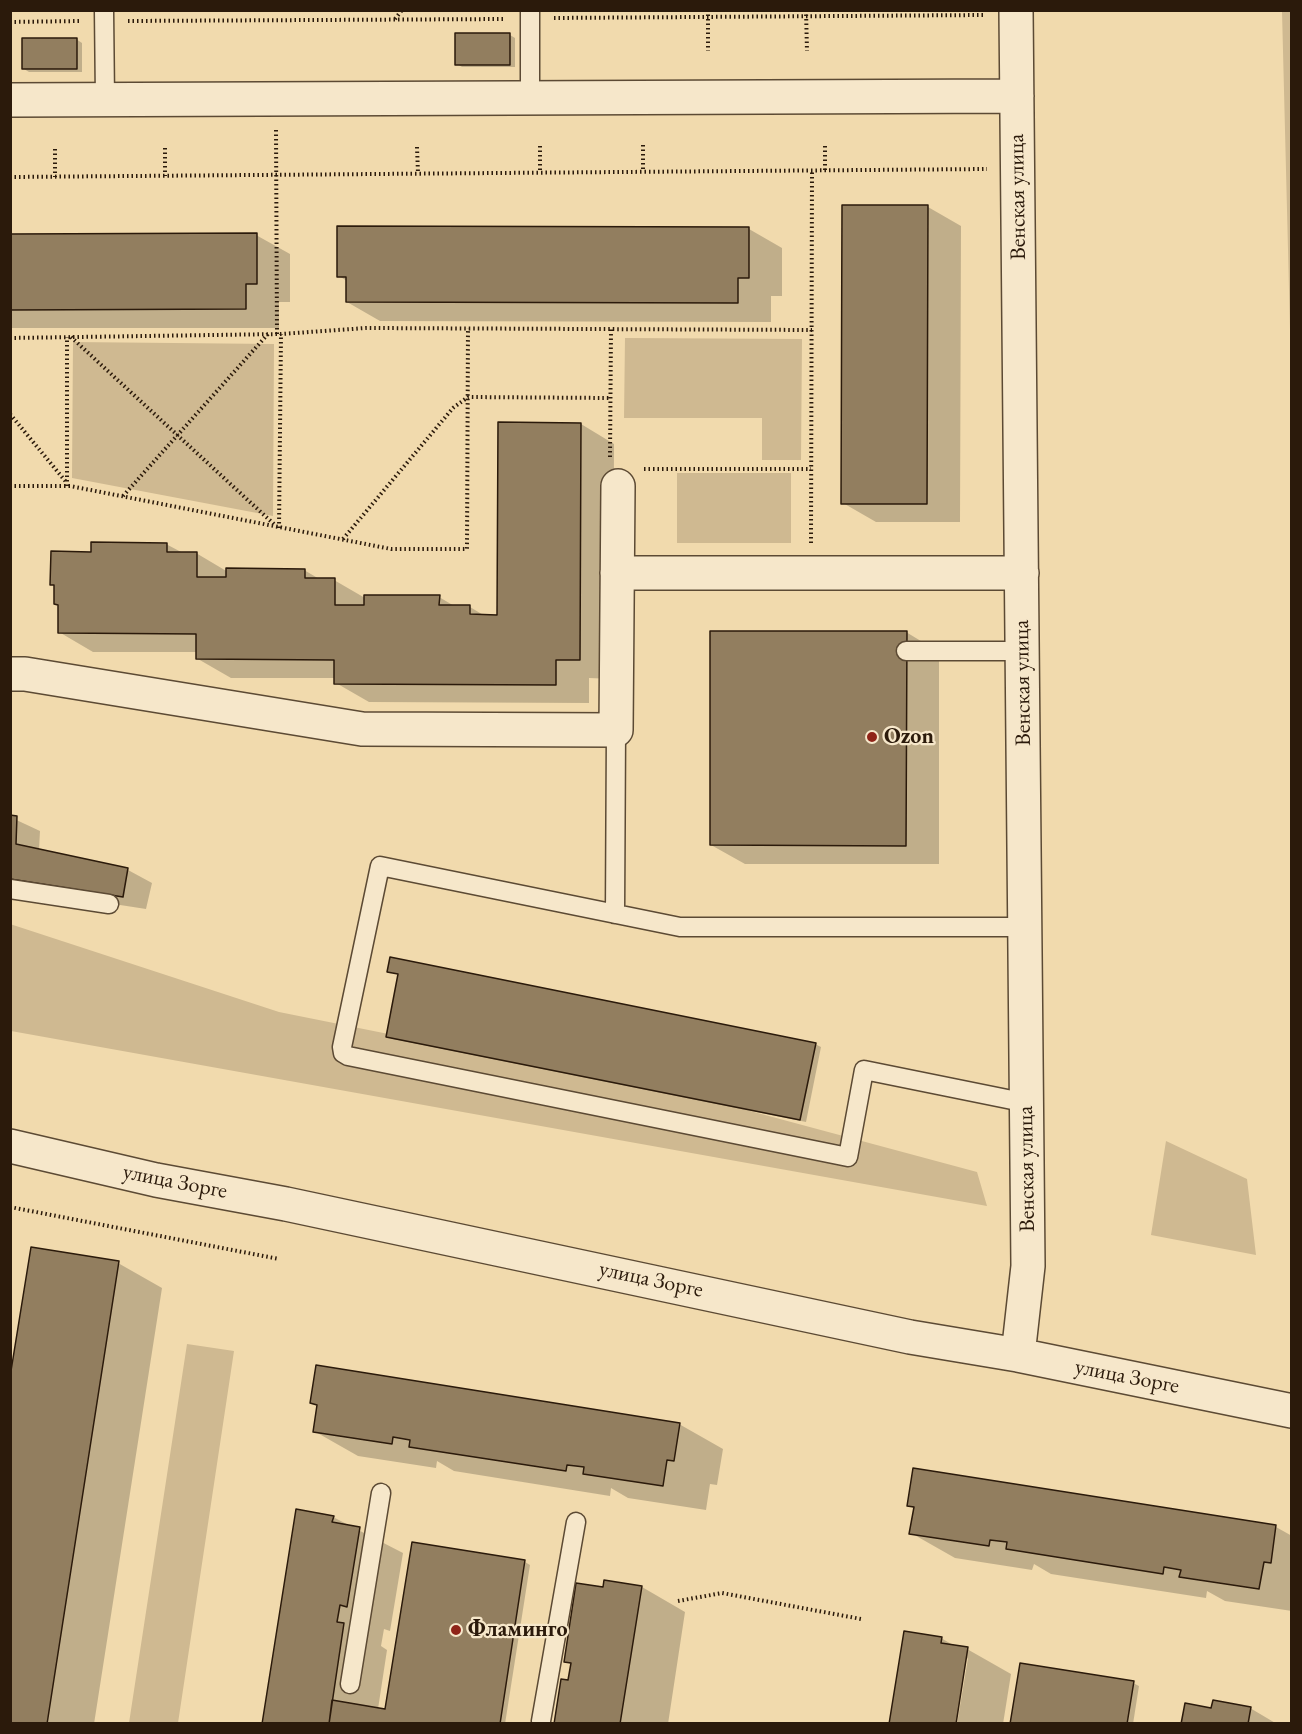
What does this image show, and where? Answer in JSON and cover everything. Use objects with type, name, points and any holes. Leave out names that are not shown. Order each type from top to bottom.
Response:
[{"type":"street","name":"Венская улица","points":[[1016,10],[1028,1266],[1018,1355]]},
{"type":"street","points":[[10,100],[1017,96]]},
{"type":"street","points":[[10,674],[25,674],[362,729],[616,730],[617,573],[614,478]]},
{"type":"street","points":[[617,573],[1022,573]]},
{"type":"street","name":"улица Зорге","points":[[10,1146],[156,1180],[310,1209],[910,1337],[1018,1355],[1292,1411]]},
{"type":"lane","points":[[104,10],[105,100]]},
{"type":"lane","points":[[530,10],[530,98]]},
{"type":"lane","points":[[906,651],[1022,651]]},
{"type":"lane","points":[[615,914],[616,730]]},
{"type":"lane","points":[[1025,927],[680,927],[380,866],[343,1053],[848,1157],[864,1070],[1027,1103]]},
{"type":"lane","points":[[10,889],[109,904]]},
{"type":"lane","points":[[350,1684],[381,1492]]},
{"type":"lane","points":[[541,1721],[576,1522]]},
{"type":"path","points":[[394,20],[402,10]]},
{"type":"path","points":[[708,10],[708,51]]},
{"type":"path","points":[[759,10],[762,17]]},
{"type":"path","points":[[806,10],[807,51]]},
{"type":"path","points":[[276,99],[279,334],[278,527]]},
{"type":"path","points":[[825,144],[825,170]]},
{"type":"path","points":[[643,145],[643,171]]},
{"type":"path","points":[[540,146],[540,172]]},
{"type":"path","points":[[417,147],[418,173]]},
{"type":"path","points":[[165,148],[165,176]]},
{"type":"path","points":[[55,149],[55,177]]},
{"type":"path","points":[[10,177],[1018,168]]},
{"type":"path","points":[[811,574],[812,170]]},
{"type":"path","points":[[10,338],[279,334],[366,327],[812,330]]},
{"type":"path","points":[[10,486],[67,485],[391,549],[467,549],[468,328]]},
{"type":"path","points":[[611,329],[610,398],[614,478],[811,469]]},
{"type":"path","points":[[123,497],[269,334]]},
{"type":"path","points":[[69,337],[278,527]]},
{"type":"path","points":[[67,485],[69,337]]},
{"type":"path","points":[[342,540],[453,408],[468,397],[610,398]]},
{"type":"path","points":[[10,414],[67,485]]},
{"type":"path","points":[[10,1207],[279,1259]]},
{"type":"path","points":[[678,1601],[722,1593],[861,1619]]},
{"type":"shaded area","points":[[1282,11],[1292,11],[1291,369]]},
{"type":"shaded area","points":[[625,338],[802,339],[801,460],[762,460],[762,418],[624,418]]},
{"type":"shaded area","points":[[73,342],[274,344],[273,516],[72,478]]},
{"type":"shaded area","points":[[677,473],[791,473],[791,543],[677,543]]},
{"type":"shaded area","points":[[10,924],[279,1012],[687,1094],[977,1172],[987,1206],[11,1031]]},
{"type":"shaded area","points":[[1166,1141],[1247,1179],[1256,1255],[1151,1235]]},
{"type":"shaded area","points":[[187,1344],[234,1351],[178,1723],[129,1723]]},
{"type":"building","points":[[455,33],[510,33],[510,65],[455,65]]},
{"type":"building","points":[[22,38],[77,38],[77,69],[22,69]]},
{"type":"building","points":[[842,205],[928,205],[927,504],[841,504]]},
{"type":"building","points":[[337,226],[749,227],[749,278],[738,278],[738,303],[346,302],[346,277],[337,277]]},
{"type":"building","points":[[257,233],[257,284],[246,284],[246,309],[10,310],[10,234]]},
{"type":"building","points":[[498,422],[581,423],[580,660],[556,660],[556,685],[334,684],[334,660],[196,659],[196,634],[58,633],[58,605],[54,604],[54,585],[50,585],[51,551],[91,552],[91,542],[167,543],[167,552],[197,552],[197,577],[226,577],[226,568],[305,569],[305,578],[335,578],[335,605],[364,605],[364,595],[440,595],[439,605],[470,605],[470,614],[497,615]]},
{"type":"building","points":[[710,631],[907,631],[906,846],[710,845]]},
{"type":"building","points":[[10,815],[17,816],[16,844],[128,868],[123,897],[10,879]]},
{"type":"building","points":[[390,957],[816,1043],[800,1120],[386,1037],[398,974],[387,972]]},
{"type":"building","points":[[31,1247],[119,1261],[47,1724],[10,1724],[10,1377]]},
{"type":"building","points":[[316,1365],[680,1423],[674,1461],[667,1460],[663,1486],[583,1474],[584,1467],[567,1465],[566,1471],[409,1447],[410,1440],[393,1437],[392,1444],[313,1432],[317,1405],[310,1403]]},
{"type":"building","points":[[913,1468],[1276,1525],[1271,1563],[1264,1562],[1259,1589],[1179,1577],[1181,1570],[1164,1567],[1163,1574],[1006,1549],[1007,1542],[990,1540],[989,1546],[909,1534],[914,1507],[907,1506]]},
{"type":"building","points":[[296,1509],[334,1516],[332,1522],[360,1527],[347,1607],[340,1605],[337,1622],[344,1623],[329,1724],[262,1724]]},
{"type":"building","name":"Фламинго","points":[[412,1542],[525,1560],[500,1724],[329,1724],[332,1700],[385,1709]]},
{"type":"building","points":[[604,1580],[642,1586],[620,1724],[554,1724],[561,1679],[568,1680],[571,1663],[564,1662],[576,1583],[603,1587]]},
{"type":"building","points":[[904,1631],[942,1637],[941,1643],[968,1647],[956,1724],[889,1724]]},
{"type":"building","points":[[1020,1663],[1134,1681],[1127,1724],[1010,1724]]},
{"type":"building","points":[[1213,1700],[1251,1707],[1248,1724],[1181,1724],[1185,1703],[1211,1708]]},
{"type":"place","name":"Ozon","points":[[872,737]]},
{"type":"place","name":"Фламинго","points":[[456,1630]]}]
